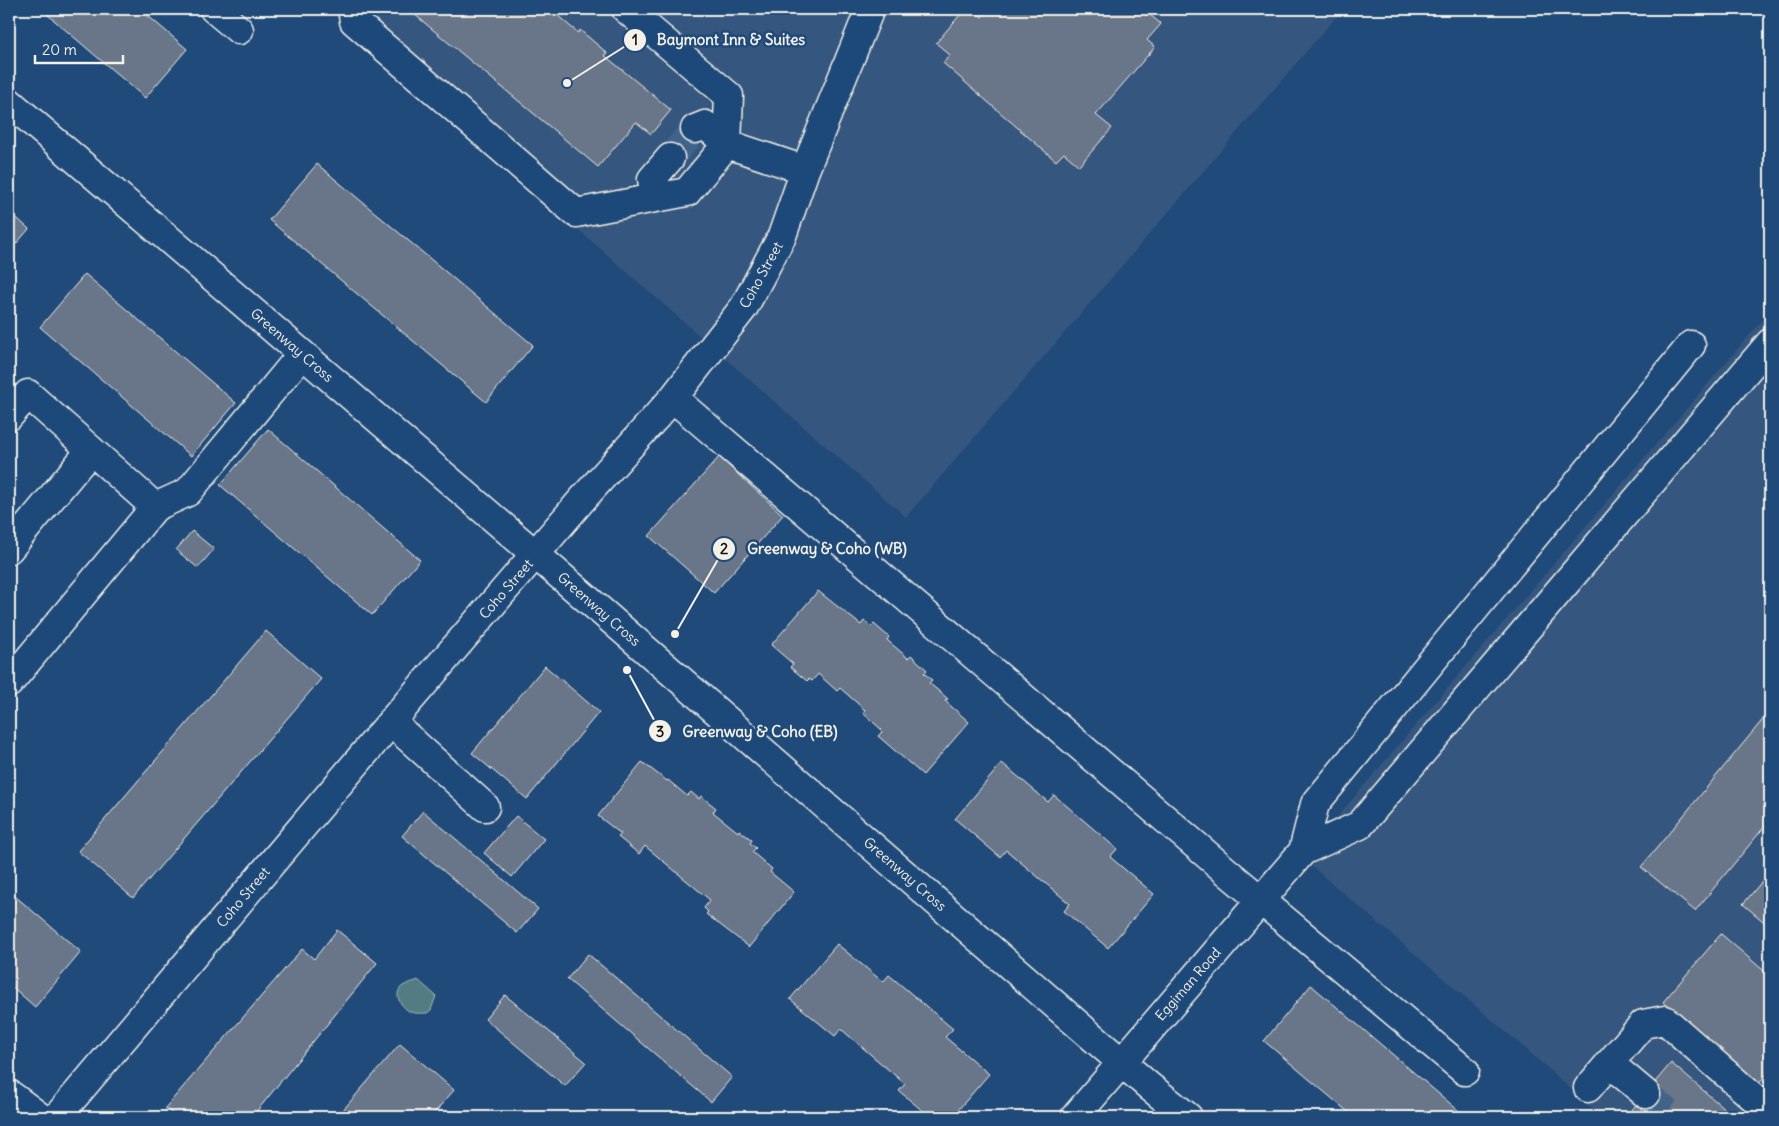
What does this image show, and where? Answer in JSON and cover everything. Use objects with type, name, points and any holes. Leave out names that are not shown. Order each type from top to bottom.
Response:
[{"type":"street","points":[[214,9],[239,30]]},
{"type":"street","points":[[352,9],[354,21],[576,213],[687,192],[727,144],[728,96],[626,9]]},
{"type":"street","name":"Coho Street","points":[[57,1117],[391,722],[673,398],[744,307],[782,236],[804,170],[870,9]]},
{"type":"street","name":"Greenway Cross","points":[[9,102],[536,554],[1121,1062],[1188,1117]]},
{"type":"street","points":[[695,129],[705,125],[727,144],[804,170]]},
{"type":"street","points":[[655,198],[652,179],[670,158]]},
{"type":"street","points":[[1302,851],[1360,825],[1770,343]]},
{"type":"street","points":[[1302,851],[1315,804],[1691,344]]},
{"type":"street","points":[[9,683],[155,507],[188,492],[302,354]]},
{"type":"street","points":[[9,416],[28,394],[155,507]]},
{"type":"street","points":[[673,398],[1260,900],[1465,1071]]},
{"type":"street","points":[[9,549],[91,450]]},
{"type":"street","points":[[391,722],[485,806]]},
{"type":"street","name":"Eggiman Road","points":[[1075,1117],[1302,851]]},
{"type":"street","points":[[1588,1088],[1643,1024],[1665,1020],[1770,1112]]},
{"type":"street","points":[[1609,1063],[1646,1094]]},
{"type":"street","points":[[9,1094],[40,1117]]},
{"type":"shaded area","points":[[327,9],[1343,9],[906,517]]},
{"type":"shaded area","points":[[1770,311],[1770,1115],[1768,1117],[1602,1117],[1527,1050],[1302,858]]},
{"type":"green space","points":[[418,980],[436,996],[431,1010],[427,1013],[411,1012],[399,1000],[398,992],[400,989],[406,984]]},
{"type":"building","points":[[41,9],[140,9],[187,49],[145,98]]},
{"type":"building","points":[[408,9],[550,9],[578,33],[580,30],[607,53],[604,55],[671,110],[651,134],[636,122],[598,167]]},
{"type":"building","points":[[965,9],[972,9],[982,17],[986,12],[1034,9],[1143,9],[1161,24],[1147,40],[1155,47],[1096,115],[1112,128],[1079,166],[1064,153],[1056,161],[943,63],[950,55],[936,43]]},
{"type":"building","points":[[317,164],[533,345],[486,402],[269,220]]},
{"type":"building","points":[[9,211],[29,229],[9,252]]},
{"type":"building","points":[[85,274],[236,403],[191,456],[40,327]]},
{"type":"building","points":[[268,429],[420,560],[372,615],[220,485]]},
{"type":"building","points":[[719,457],[783,515],[714,593],[649,536]]},
{"type":"building","points":[[192,531],[214,549],[198,568],[176,550]]},
{"type":"building","points":[[818,591],[861,625],[864,621],[871,627],[874,624],[889,637],[887,640],[908,658],[911,655],[927,670],[924,673],[932,680],[929,683],[948,699],[945,701],[969,722],[923,775],[878,736],[883,731],[863,713],[865,710],[840,688],[837,691],[818,674],[812,681],[809,679],[807,681],[790,667],[793,664],[771,645]]},
{"type":"building","points":[[266,631],[321,679],[133,898],[78,851]]},
{"type":"building","points":[[545,666],[599,712],[527,799],[472,753]]},
{"type":"building","points":[[1770,711],[1770,820],[1695,911],[1641,867]]},
{"type":"building","points":[[642,762],[687,796],[691,792],[699,799],[701,796],[716,808],[713,812],[738,832],[739,830],[752,840],[750,843],[756,848],[752,852],[772,869],[770,872],[794,892],[749,947],[706,914],[708,912],[704,908],[710,900],[645,846],[639,854],[618,837],[621,834],[598,816]]},
{"type":"building","points":[[1002,763],[1048,802],[1054,795],[1117,849],[1110,857],[1154,894],[1108,948],[1064,911],[1070,904],[1006,850],[1000,857],[955,819]]},
{"type":"building","points":[[423,811],[538,909],[517,933],[402,836]]},
{"type":"building","points":[[516,816],[544,839],[512,877],[484,853]]},
{"type":"building","points":[[1770,872],[1770,927],[1743,904]]},
{"type":"building","points":[[9,891],[81,952],[35,1007],[9,984]]},
{"type":"building","points":[[337,930],[377,963],[252,1117],[176,1117],[165,1108],[302,949],[314,959]]},
{"type":"building","points":[[1721,934],[1770,976],[1770,1070],[1758,1085],[1663,1002]]},
{"type":"building","points":[[837,944],[883,982],[889,975],[953,1029],[945,1037],[989,1074],[952,1117],[930,1117],[899,1091],[905,1084],[841,1029],[835,1036],[790,999]]},
{"type":"building","points":[[588,954],[732,1077],[711,1102],[567,979]]},
{"type":"building","points":[[1311,985],[1459,1111],[1454,1117],[1354,1117],[1264,1041]]},
{"type":"building","points":[[505,995],[586,1062],[565,1086],[485,1019]]},
{"type":"building","points":[[400,1044],[454,1090],[431,1117],[337,1117]]},
{"type":"building","points":[[1671,1063],[1732,1115],[1730,1117],[1626,1117]]},
{"type":"tunnel","points":[[670,158],[695,129]]},
{"type":"tunnel","points":[[1646,1094],[1673,1117]]},
{"type":"place","name":"Baymont Inn & Suites","points":[[567,83]]},
{"type":"place","name":"Greenway & Coho (WB)","points":[[675,634]]},
{"type":"place","name":"Greenway & Coho (EB)","points":[[627,670]]}]
